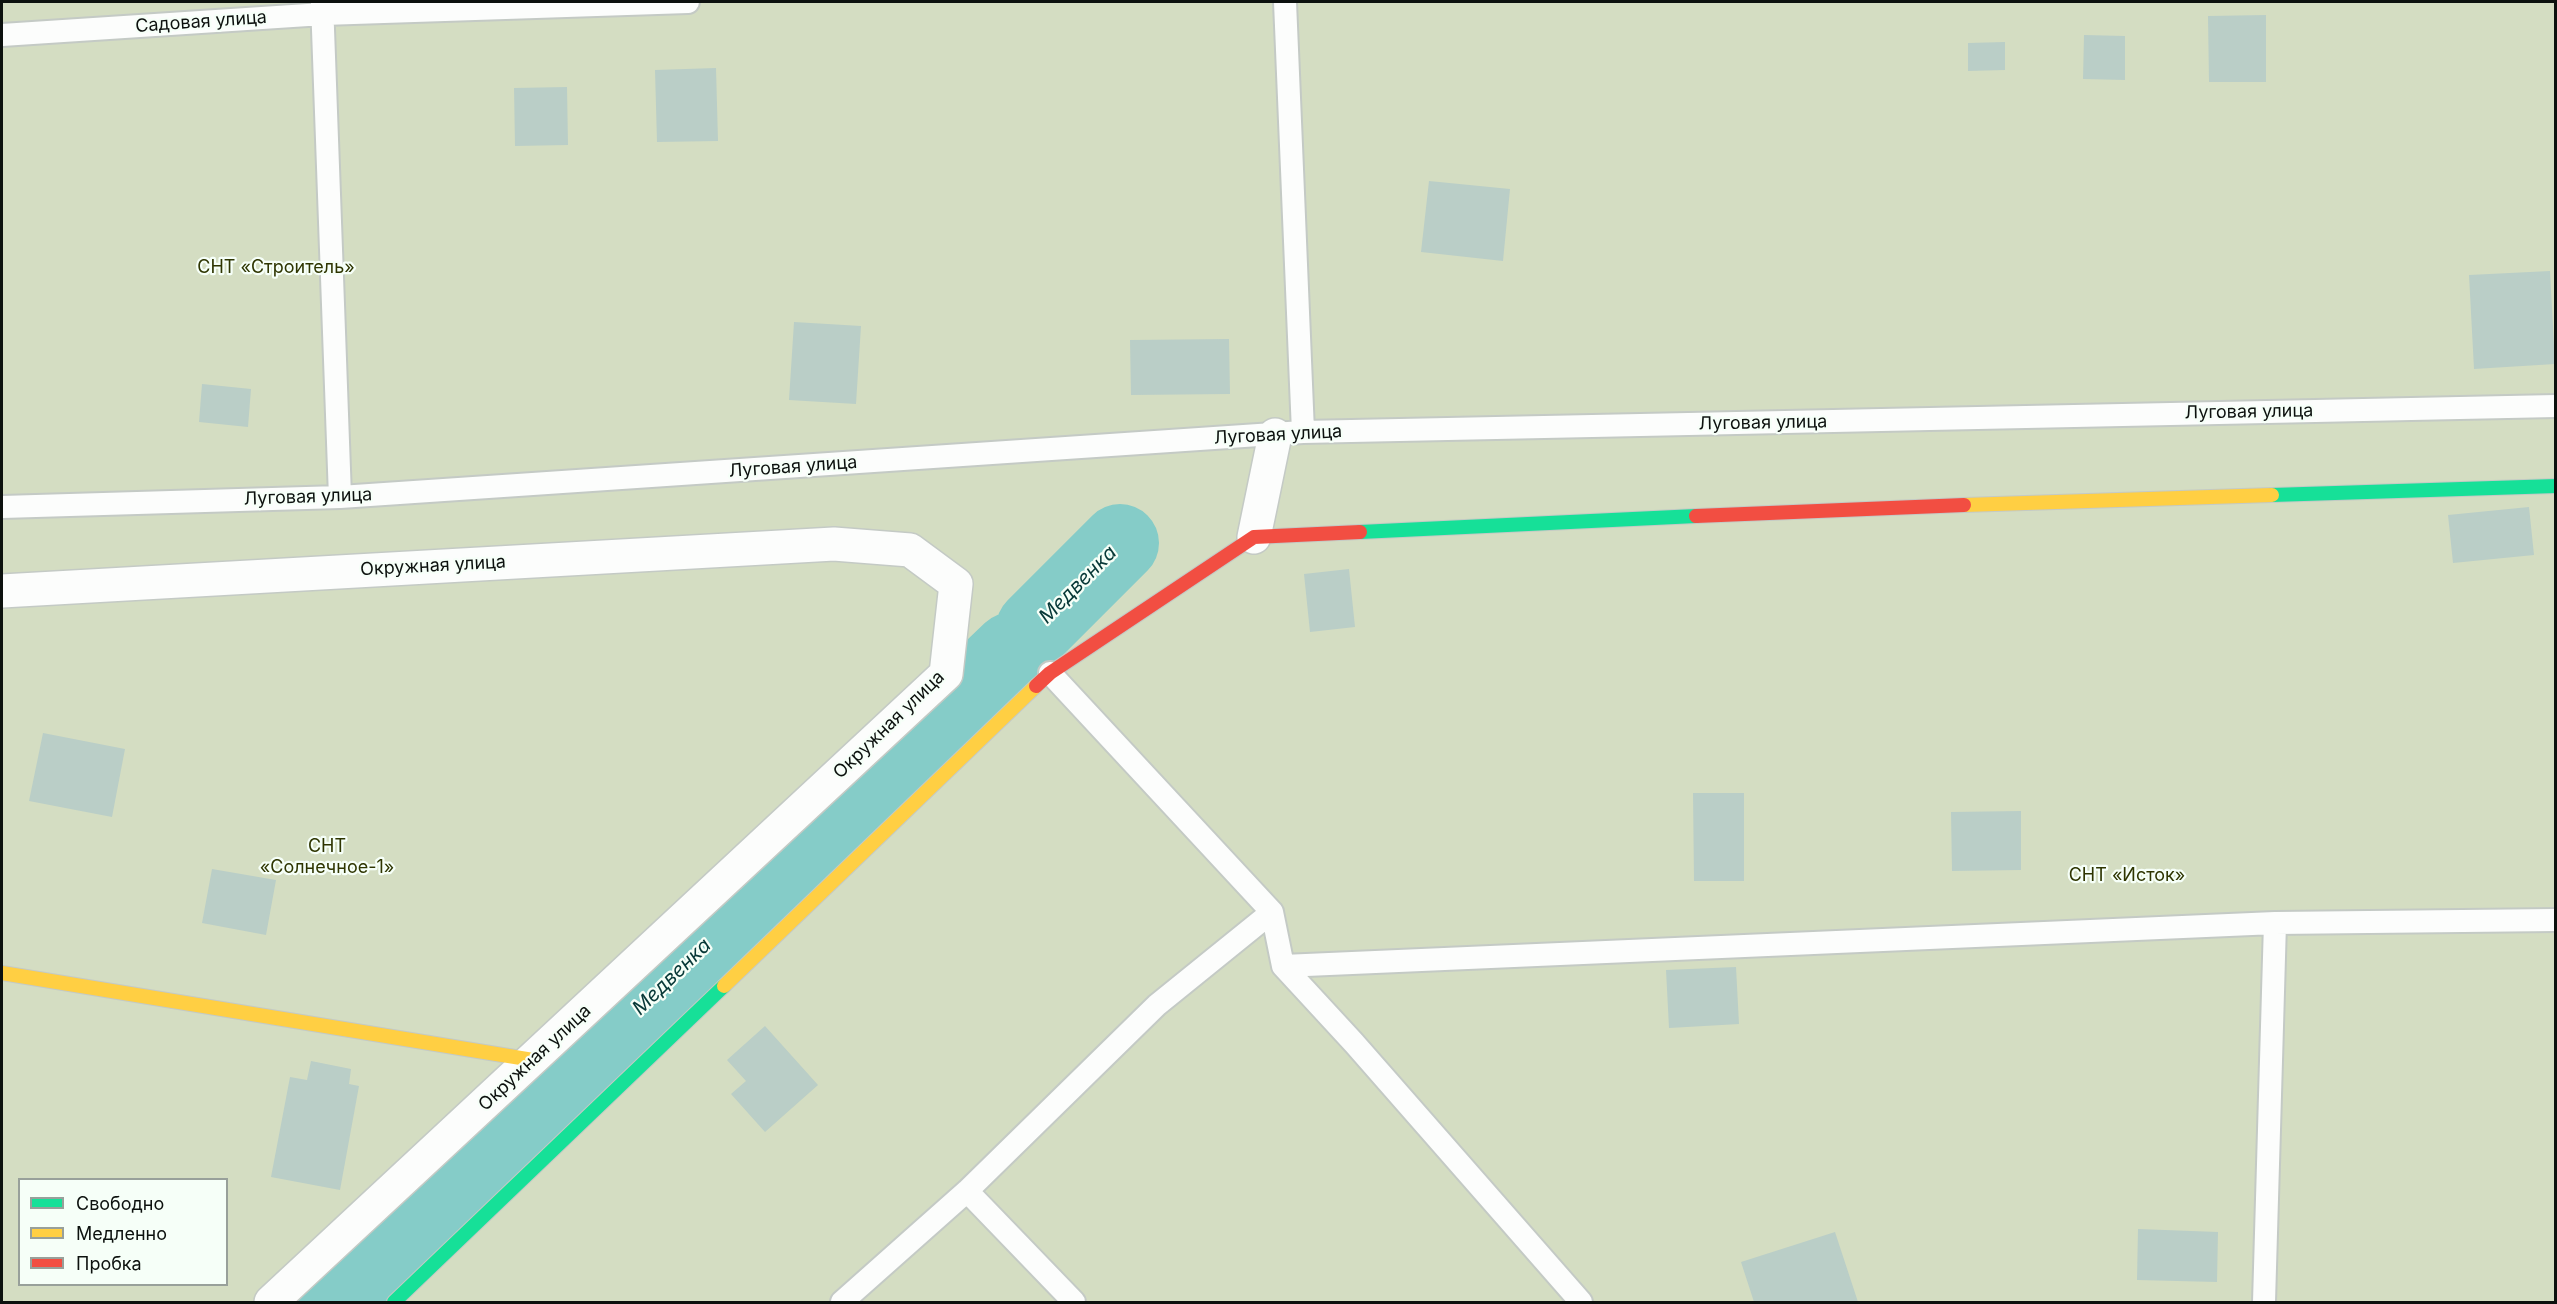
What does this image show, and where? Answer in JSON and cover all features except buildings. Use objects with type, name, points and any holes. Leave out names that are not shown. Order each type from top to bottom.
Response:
[{"type":"street","points":[[1254,537],[1289,433]]},
{"type":"street","points":[[394,1302],[1050,673],[1254,537],[1846,508],[2556,486]]},
{"type":"street","name":"Окружная улица","points":[[2,591],[834,544],[910,550],[956,584],[946,674],[270,1302]]},
{"type":"street","points":[[2,973],[533,1060]]},
{"type":"lane","name":"Садовая улица","points":[[2,35],[323,8],[688,2]]},
{"type":"lane","points":[[1285,2],[1289,433]]},
{"type":"lane","points":[[323,8],[340,497]]},
{"type":"lane","name":"Луговая улица","points":[[2,507],[340,497],[1289,433],[2556,406]]},
{"type":"lane","points":[[1050,673],[1272,912],[1283,966],[1354,1043],[1581,1302]]},
{"type":"lane","points":[[842,1302],[967,1191],[1157,1005],[1272,912]]},
{"type":"lane","points":[[1283,966],[2275,923],[2556,920]]},
{"type":"lane","points":[[2264,1302],[2275,923]]},
{"type":"lane","points":[[967,1191],[1074,1302]]},
{"type":"green space","points":[[2,2],[2555,2],[2555,1302],[2,1302]]},
{"type":"waterway","name":"Медвенка","points":[[1035,628],[1120,543]]},
{"type":"waterway","name":"Медвенка","points":[[331,1302],[1012,651]]},
{"type":"traffic: fast","points":[[2272,495],[2556,486]]},
{"type":"traffic: fast","points":[[1360,532],[1696,516]]},
{"type":"traffic: fast","points":[[394,1302],[724,986]]},
{"type":"traffic: slow","points":[[1964,505],[2272,495]]},
{"type":"traffic: slow","points":[[724,986],[1036,686]]},
{"type":"traffic: slow","points":[[2,973],[533,1060]]},
{"type":"traffic: jam","points":[[1696,516],[1964,505]]},
{"type":"traffic: jam","points":[[1036,686],[1050,673],[1254,537],[1360,532]]},
{"type":"park label","name":"СНТ «Строитель»","points":[[276,268]]},
{"type":"park label","name":"СНТ «Солнечное-1»","points":[[327,857]]},
{"type":"park label","name":"СНТ «Исток»","points":[[2127,876]]}]
